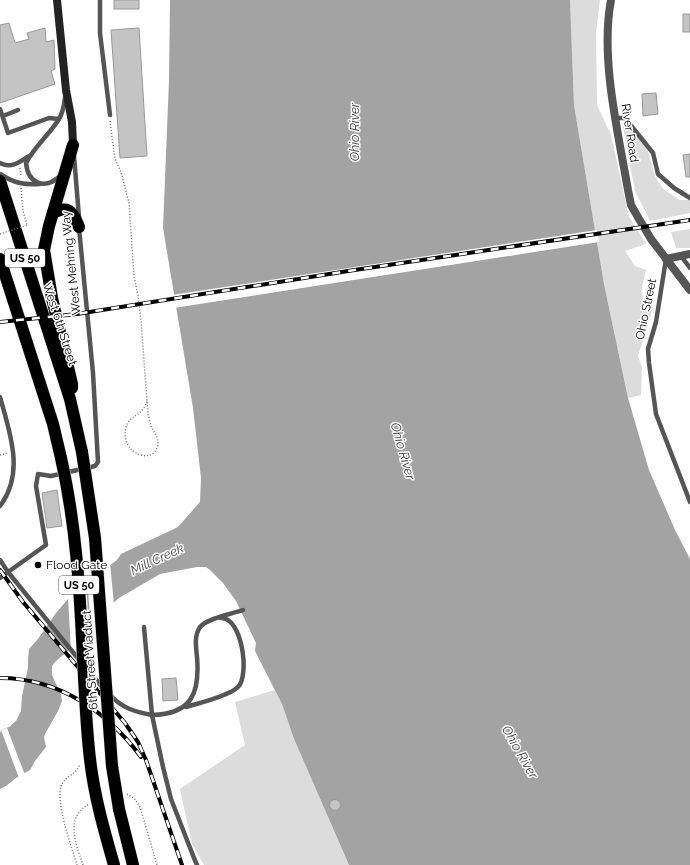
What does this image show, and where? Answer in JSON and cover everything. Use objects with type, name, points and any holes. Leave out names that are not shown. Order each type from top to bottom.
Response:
[{"type":"highway","points":[[70,399],[72,384],[56,317],[44,250],[46,238],[73,145]]},
{"type":"highway","name":"West 6th Street","points":[[0,181],[65,388],[70,399],[82,452]]},
{"type":"highway","points":[[53,213],[62,210],[68,211],[75,217],[79,228]]},
{"type":"highway","name":"6th Street Viaduct","points":[[0,259],[52,424],[61,458],[73,521],[90,759],[97,802],[114,865]]},
{"type":"highway","name":"6th Street Viaduct","points":[[82,452],[95,538],[112,766],[119,809],[133,865]]},
{"type":"main road","name":"West Mehring Way","points":[[57,0],[66,90],[72,122],[73,145]]},
{"type":"street","name":"River Road","points":[[611,0],[608,25],[609,74],[631,205],[651,239],[690,290]]},
{"type":"street","points":[[666,259],[690,254]]},
{"type":"lane","points":[[100,0],[100,33],[110,115]]},
{"type":"lane","points":[[43,184],[33,180],[28,174],[26,163],[30,155],[59,119],[64,108],[66,90]]},
{"type":"lane","points":[[0,109],[8,133],[49,118],[59,119]]},
{"type":"lane","points":[[3,116],[18,110]]},
{"type":"lane","points":[[616,118],[625,118],[653,153],[658,174],[674,188],[690,198]]},
{"type":"lane","name":"West Mehring Way","points":[[8,572],[46,545],[36,486],[38,474],[51,476],[59,475],[96,466],[98,462],[94,373],[79,228],[73,145]]},
{"type":"lane","points":[[0,163],[9,165],[16,164],[30,155]]},
{"type":"lane","points":[[0,174],[21,184],[43,184],[54,181],[60,176],[67,165]]},
{"type":"lane","points":[[681,256],[690,268]]},
{"type":"lane","name":"Ohio Street","points":[[666,259],[656,322],[648,349],[649,363],[656,414],[690,502]]},
{"type":"lane","points":[[0,397],[13,446],[14,457],[9,490],[0,506]]},
{"type":"lane","points":[[0,560],[8,572],[111,697],[130,710],[152,715],[164,714],[231,693],[238,688],[242,682],[245,667],[240,641],[234,626],[229,620],[225,618],[216,619]]},
{"type":"lane","points":[[0,578],[8,572]]},
{"type":"lane","points":[[181,708],[187,704],[192,697],[196,687],[198,678],[196,641],[201,626],[207,622],[243,610]]},
{"type":"lane","points":[[144,627],[152,715],[163,767],[171,799],[197,865]]},
{"type":"path","points":[[110,115],[115,159],[121,172],[129,203],[134,276],[140,314],[147,401],[151,425],[156,434],[158,444],[155,451],[149,455],[142,456],[135,454],[129,446],[126,438],[126,429],[128,422],[132,417],[144,409],[147,401]]},
{"type":"path","points":[[0,234],[27,225],[24,215]]},
{"type":"path","points":[[75,773],[62,783],[60,798],[62,814],[77,865]]},
{"type":"shaded area","points":[[570,0],[600,0],[596,33],[597,105],[611,135],[629,217],[646,244],[625,251],[635,266],[646,270],[642,287],[642,296],[647,306],[652,311],[638,356],[642,367],[641,395],[628,398],[604,284],[574,105]]},
{"type":"shaded area","points":[[625,120],[648,151],[655,176],[663,189],[680,200],[690,200],[690,213],[650,221],[635,191],[623,127]]},
{"type":"shaded area","points":[[690,229],[690,248],[676,248],[671,232]]},
{"type":"shaded area","points":[[275,690],[282,704],[294,739],[349,865],[204,865],[192,844],[180,789],[245,745],[235,702]]},
{"type":"water","points":[[170,0],[570,0],[574,105],[604,284],[628,398],[649,470],[675,530],[690,559],[690,865],[349,865],[294,739],[282,704],[255,651],[256,643],[236,601],[223,583],[206,567],[197,567],[160,574],[119,598],[92,622],[76,644],[52,666],[52,675],[61,695],[62,701],[45,734],[44,737],[46,747],[30,770],[0,789],[0,733],[1,730],[11,726],[16,721],[21,711],[22,696],[28,668],[29,649],[38,639],[56,613],[81,587],[117,560],[121,554],[178,527],[200,502],[201,478],[193,408],[163,228],[169,80]]},
{"type":"pier","points":[[597,230],[599,242],[174,308],[172,295]]},
{"type":"pier","points":[[110,563],[114,605],[91,627],[87,580]]},
{"type":"pier","points":[[86,581],[89,630],[78,646],[71,651],[68,597]]},
{"type":"pier","points":[[7,728],[25,775],[19,778],[1,730]]},
{"type":"building","points":[[114,0],[139,0],[139,9],[114,9]]},
{"type":"building","points":[[683,14],[690,14],[690,32],[683,32]]},
{"type":"building","points":[[9,23],[15,43],[29,39],[27,33],[45,28],[46,42],[54,40],[55,69],[51,71],[55,84],[0,103],[0,25]]},
{"type":"building","points":[[139,28],[147,156],[120,158],[111,30]]},
{"type":"building","points":[[656,93],[658,114],[643,116],[642,94]]},
{"type":"building","points":[[690,154],[690,177],[686,177],[683,155]]},
{"type":"building","points":[[57,490],[62,526],[47,528],[42,493]]},
{"type":"building","points":[[176,678],[178,700],[163,701],[162,679]]},
{"type":"building","points":[[333,800],[337,800],[339,801],[339,809],[333,810],[330,807],[330,803]]},
{"type":"railway","points":[[0,322],[77,314],[348,271],[690,220]]},
{"type":"railway","points":[[0,570],[23,602],[125,723],[138,742],[146,760],[182,865]]},
{"type":"railway","points":[[0,678],[42,684],[80,700],[113,725],[128,740],[141,757]]},
{"type":"place","name":"Flood Gate","points":[[38,565]]},
{"type":"water label","name":"Ohio River","points":[[354,132]]},
{"type":"water label","name":"Ohio River","points":[[403,451]]},
{"type":"water label","name":"Mill Creek","points":[[157,559]]},
{"type":"water label","name":"Ohio River","points":[[520,752]]}]
